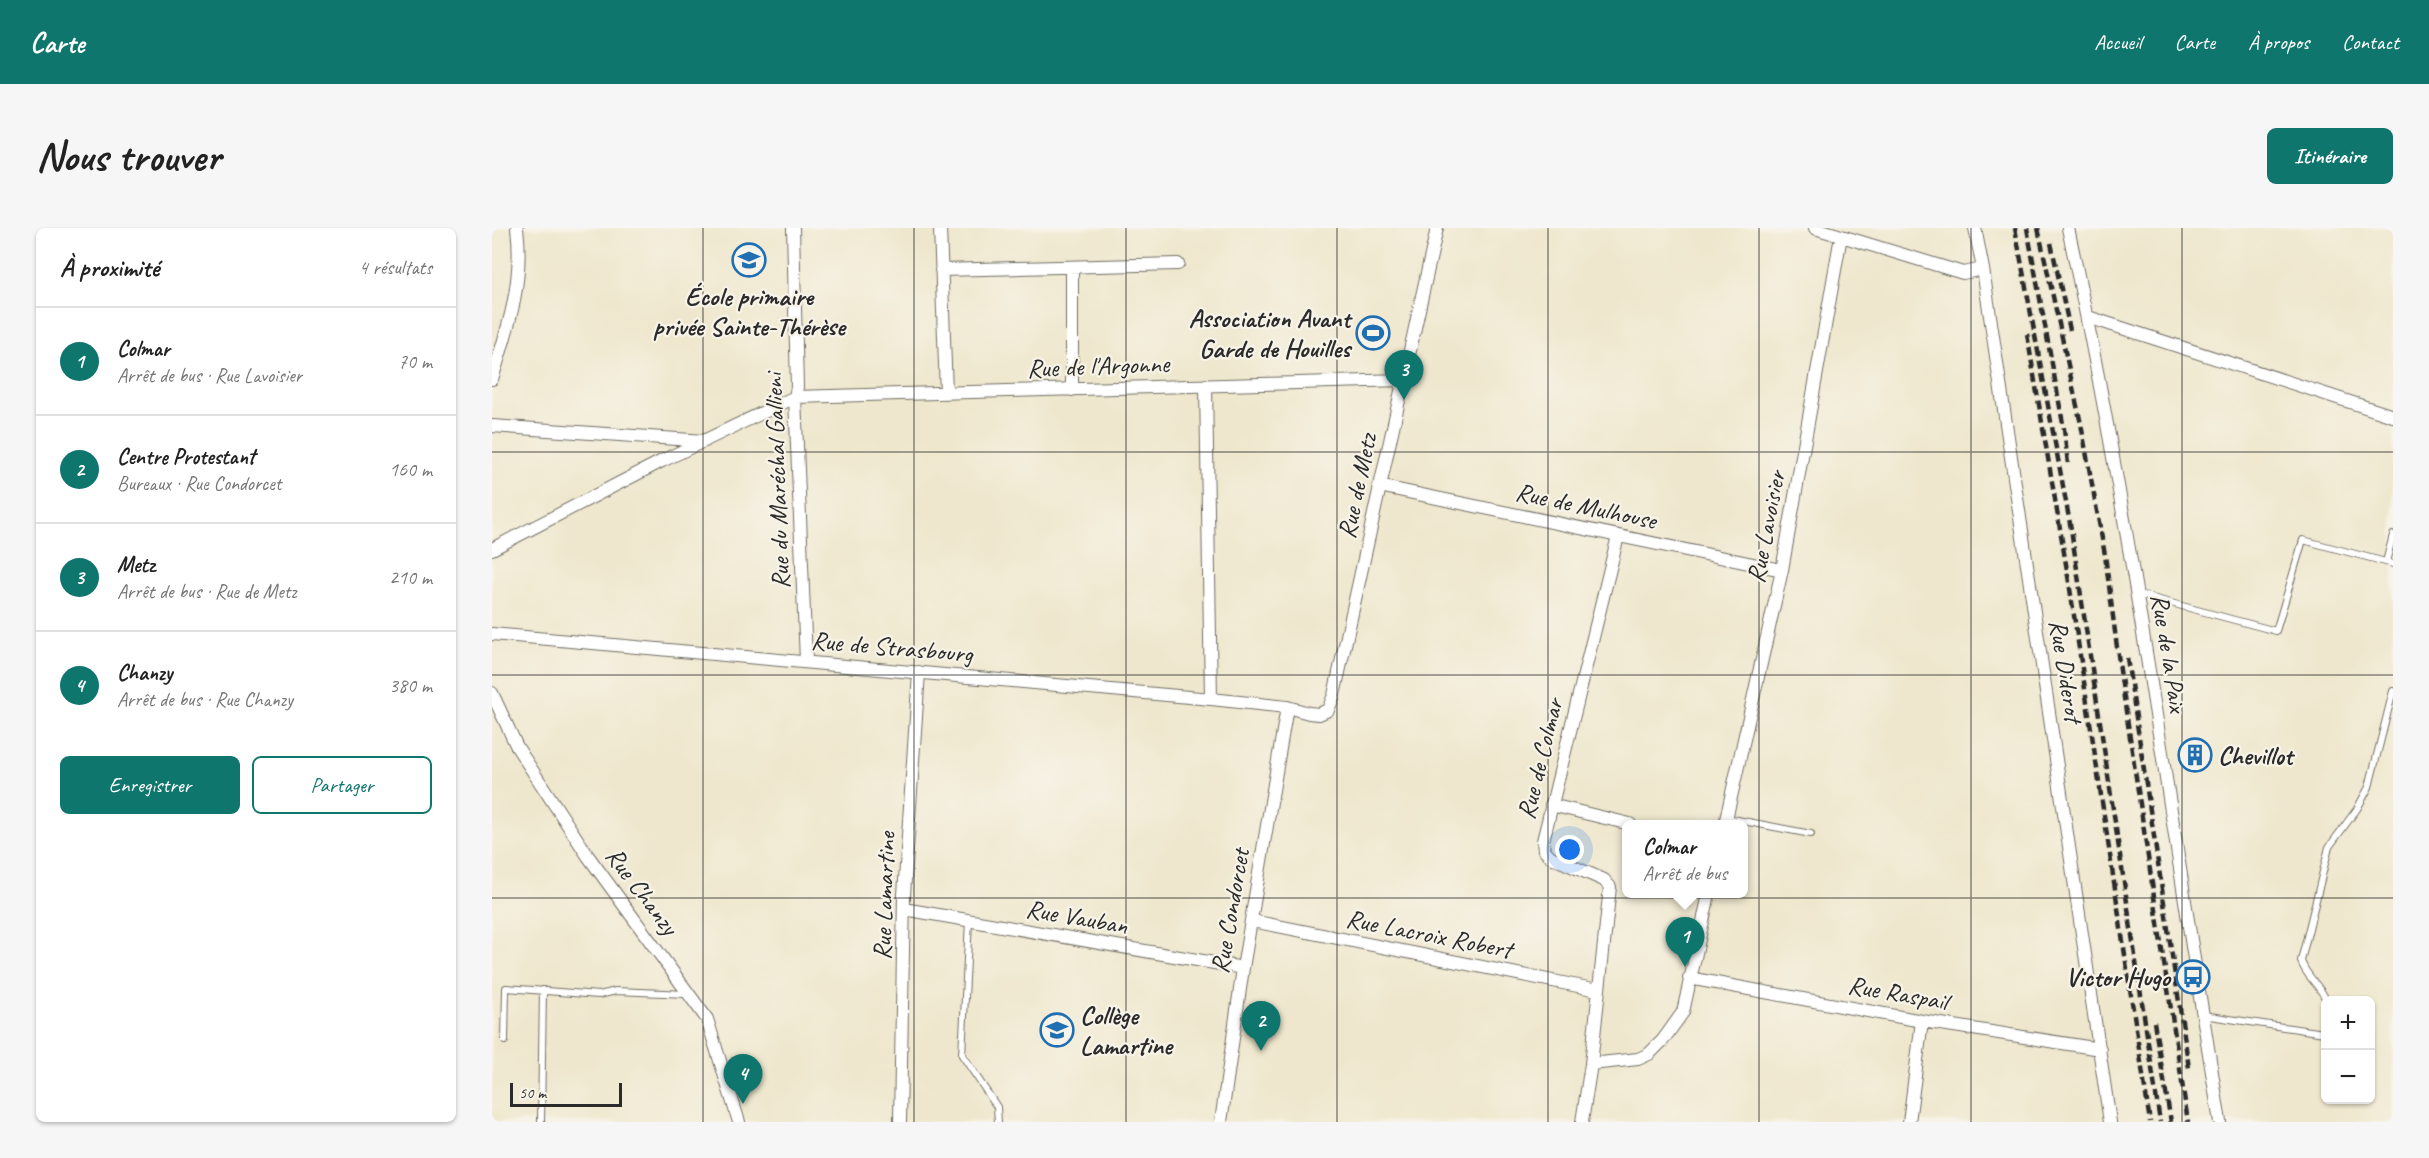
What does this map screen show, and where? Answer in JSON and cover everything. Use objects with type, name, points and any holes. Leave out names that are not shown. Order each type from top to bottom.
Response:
[{"type":"street","points":[[492,379],[510,324],[519,279],[517,228]]},
{"type":"street","name":"Rue du Maréchal Gallieni","points":[[793,228],[797,387],[795,397],[806,661]]},
{"type":"street","points":[[940,228],[946,392]]},
{"type":"street","name":"Rue de Metz","points":[[1287,707],[1319,714],[1328,710],[1334,695],[1437,228]]},
{"type":"street","points":[[1815,228],[1963,273],[1983,269]]},
{"type":"street","name":"Rue Diderot","points":[[1975,228],[2110,1122]]},
{"type":"street","name":"Rue de la Paix","points":[[2068,228],[2088,317],[2137,594],[2220,1122]]},
{"type":"street","name":"Rue Lavoisier","points":[[1725,820],[1782,570],[1841,236]]},
{"type":"street","points":[[941,270],[1178,264]]},
{"type":"street","points":[[1072,268],[1072,390]]},
{"type":"street","points":[[2088,317],[2393,416]]},
{"type":"street","name":"Rue de l'Argonne","points":[[795,397],[1403,380]]},
{"type":"street","points":[[1206,385],[1210,699]]},
{"type":"street","points":[[492,549],[662,461],[795,397]]},
{"type":"street","points":[[492,426],[706,441]]},
{"type":"street","points":[[662,461],[668,446],[666,438]]},
{"type":"street","name":"Rue de Mulhouse","points":[[1379,486],[1782,570]]},
{"type":"street","name":"Rue de Colmar","points":[[1591,1064],[1610,887],[1604,880],[1551,857],[1544,850],[1543,841],[1618,536]]},
{"type":"street","name":"Rue de Strasbourg","points":[[492,634],[806,661],[1287,707]]},
{"type":"street","name":"Rue Lamartine","points":[[900,1122],[904,909],[919,672]]},
{"type":"street","name":"Rue Chanzy","points":[[492,693],[496,709],[517,747],[588,856],[707,1018],[739,1122]]},
{"type":"street","name":"Rue Condorcet","points":[[1221,1122],[1243,968],[1287,707]]},
{"type":"street","points":[[1551,805],[1622,823]]},
{"type":"street","points":[[1596,1122],[1582,1121],[1591,1064],[1638,1059],[1649,1054],[1663,1040],[1683,1012],[1708,898]]},
{"type":"street","name":"Rue Vauban","points":[[904,909],[1243,968]]},
{"type":"street","name":"Rue Lacroix Robert","points":[[1252,921],[1598,990]]},
{"type":"street","name":"Rue Raspail","points":[[1689,978],[1922,1021],[2100,1049]]},
{"type":"street","points":[[1909,1122],[1922,1021]]},
{"type":"lane","points":[[2385,562],[2393,535]]},
{"type":"lane","points":[[2137,594],[2276,631],[2302,540],[2393,564]]},
{"type":"lane","points":[[2324,996],[2304,972],[2301,961],[2329,847],[2356,809],[2368,787],[2393,691]]},
{"type":"lane","points":[[1748,824],[1812,834]]},
{"type":"lane","points":[[969,921],[962,1055],[997,1107],[998,1122]]},
{"type":"lane","points":[[505,1041],[506,988],[599,995],[616,991],[690,994]]},
{"type":"lane","points":[[541,1122],[543,990]]},
{"type":"lane","points":[[2202,1014],[2321,1033]]},
{"type":"railway","points":[[2015,228],[2071,529],[2160,1122]]},
{"type":"railway","points":[[2027,228],[2064,429],[2068,464]]},
{"type":"railway","points":[[2038,228],[2081,424],[2105,555],[2121,678],[2188,1122]]},
{"type":"railway","points":[[2051,243],[2070,330]]},
{"type":"railway","points":[[2027,334],[2069,582],[2150,1122]]},
{"type":"railway","points":[[2127,658],[2189,1068]]},
{"type":"railway","points":[[2154,1022],[2171,1122]]},
{"type":"place","name":"École primaire privée Sainte-Thérèse","points":[[749,260]]},
{"type":"place","name":"Association Avant Garde de Houilles","points":[[1373,333]]},
{"type":"place","name":"Metz","points":[[1404,400]]},
{"type":"place","name":"Chevillot","points":[[2195,755]]},
{"type":"place","name":"Colmar","points":[[1685,967]]},
{"type":"place","name":"Victor Hugo","points":[[2193,977]]},
{"type":"place","name":"Collège Lamartine","points":[[1057,1030]]},
{"type":"place","name":"Centre Protestant","points":[[1261,1051]]},
{"type":"place","name":"Chanzy","points":[[743,1104]]}]
